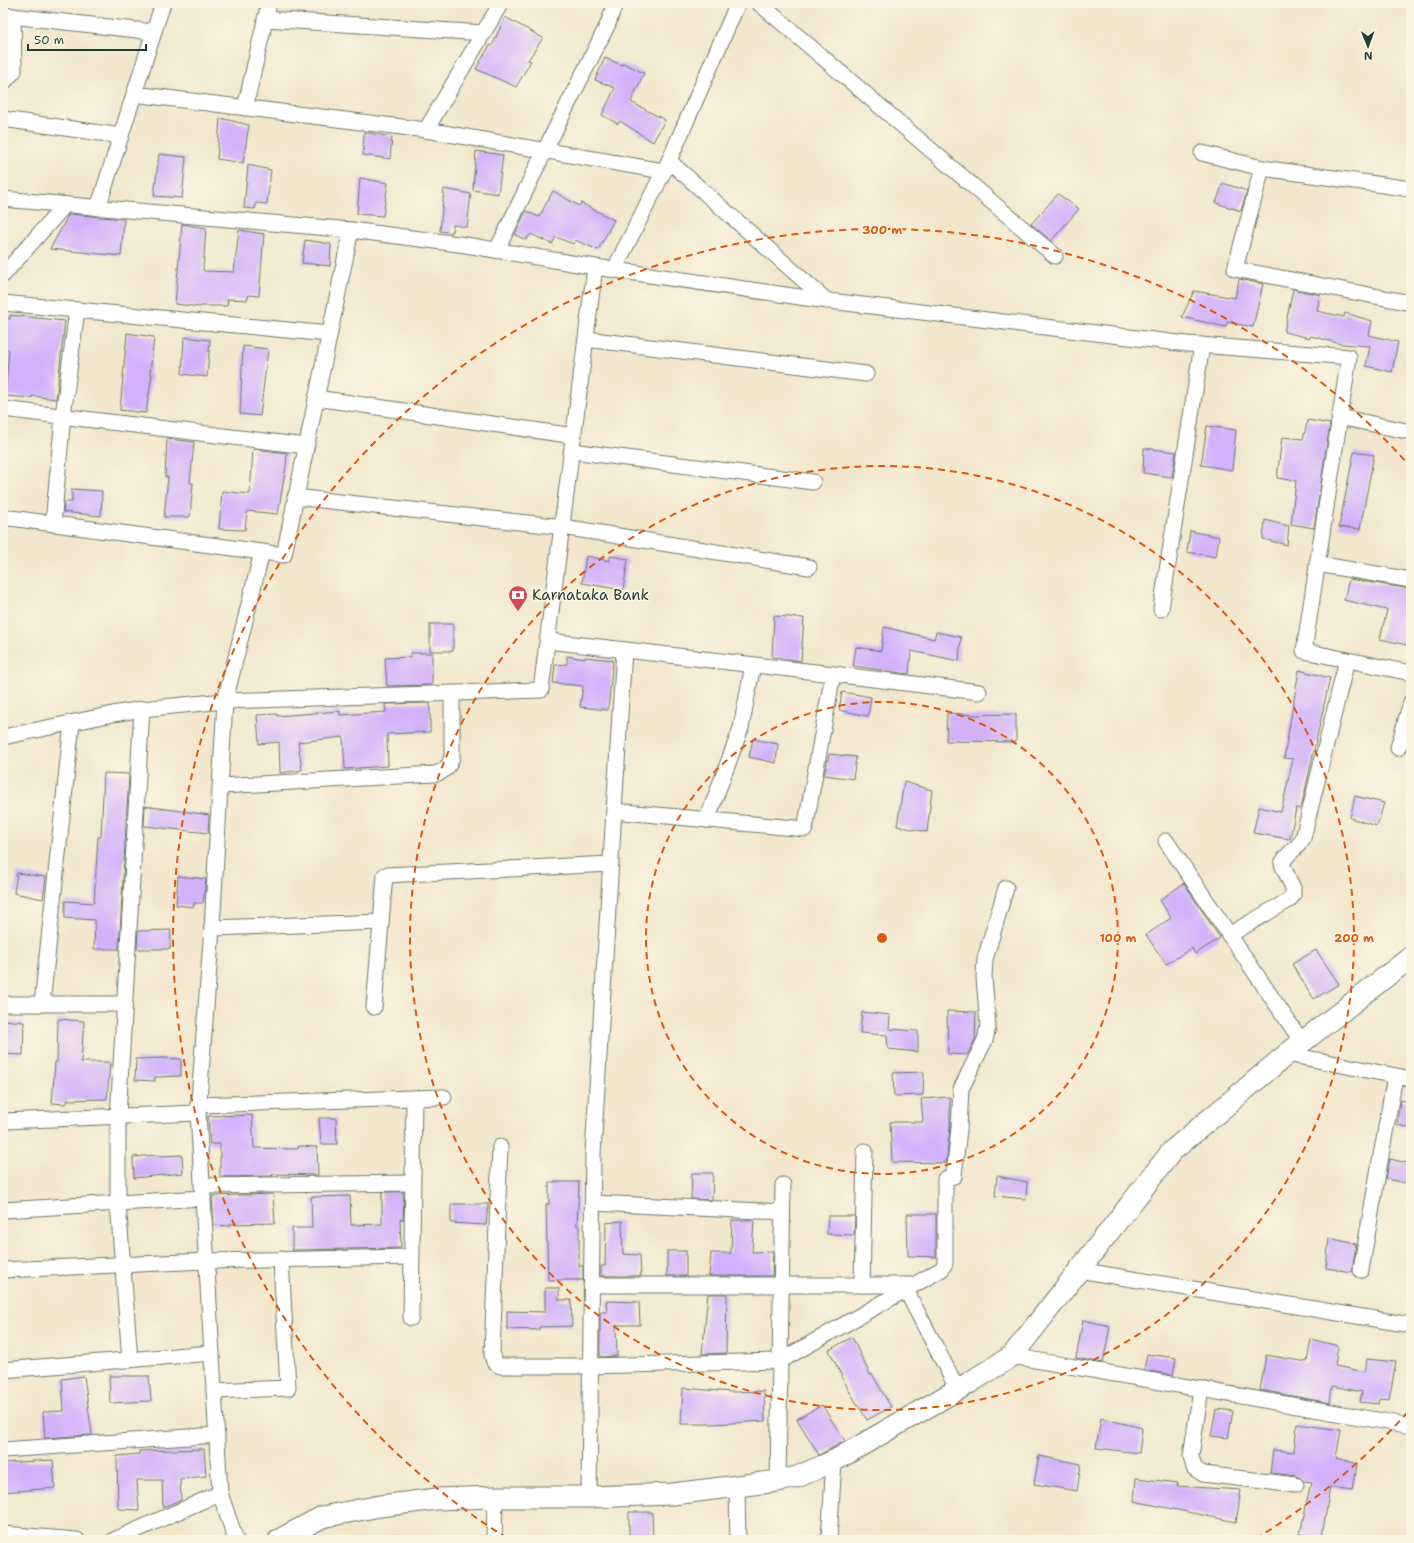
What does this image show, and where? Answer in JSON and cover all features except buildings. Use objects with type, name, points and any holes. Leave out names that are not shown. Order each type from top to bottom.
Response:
[{"type":"street","points":[[98,208],[163,3]]},
{"type":"street","points":[[245,108],[269,3]]},
{"type":"street","points":[[426,130],[501,3]]},
{"type":"street","points":[[497,250],[608,24],[615,3]]},
{"type":"street","points":[[614,270],[666,166],[738,3]]},
{"type":"street","points":[[759,3],[1055,256]]},
{"type":"street","points":[[3,83],[14,71],[8,15],[154,32]]},
{"type":"street","points":[[265,19],[484,33]]},
{"type":"street","points":[[134,94],[426,130],[545,150],[666,166],[827,301]]},
{"type":"street","points":[[3,119],[121,136]]},
{"type":"street","points":[[1202,153],[1262,168],[1411,189]]},
{"type":"street","points":[[1262,168],[1235,269],[1411,304]]},
{"type":"street","points":[[3,199],[351,230],[497,250],[614,270],[827,301],[1202,345],[1349,357],[1304,651],[1411,673]]},
{"type":"street","points":[[3,275],[65,205]]},
{"type":"street","points":[[3,517],[284,555],[351,230]]},
{"type":"street","points":[[3,737],[142,709],[225,701],[541,690],[563,528],[595,267]]},
{"type":"street","points":[[3,303],[329,334]]},
{"type":"street","points":[[53,524],[77,310]]},
{"type":"street","points":[[586,340],[866,374]]},
{"type":"street","points":[[1161,609],[1202,345]]},
{"type":"street","points":[[316,398],[574,436]]},
{"type":"street","points":[[3,408],[306,446]]},
{"type":"street","points":[[1339,417],[1411,432]]},
{"type":"street","points":[[572,451],[813,482]]},
{"type":"street","points":[[295,497],[563,528],[809,567]]},
{"type":"street","points":[[236,1540],[220,1492],[198,1109],[212,928],[225,701],[262,552]]},
{"type":"street","points":[[1317,564],[1411,580]]},
{"type":"street","points":[[548,641],[753,664],[978,692]]},
{"type":"street","points":[[589,1497],[593,1153],[624,650]]},
{"type":"street","points":[[1229,934],[1289,900],[1293,896],[1293,888],[1282,864],[1285,858],[1300,846],[1303,838],[1347,660]]},
{"type":"street","points":[[707,820],[741,728],[753,664]]},
{"type":"street","points":[[614,811],[805,829],[833,674]]},
{"type":"street","points":[[220,786],[436,774],[445,771],[450,764],[452,757],[452,693]]},
{"type":"street","points":[[1398,748],[1411,702]]},
{"type":"street","points":[[130,1360],[121,1264],[118,1203],[118,1116],[142,709]]},
{"type":"street","points":[[42,1004],[72,723]]},
{"type":"street","points":[[1166,841],[1229,934],[1295,1048],[1395,1076],[1411,1079]]},
{"type":"street","points":[[374,1007],[385,875],[611,864]]},
{"type":"street","points":[[500,1147],[492,1354],[494,1362],[500,1366],[590,1366],[780,1361],[909,1287],[937,1273],[942,1269],[945,1263],[945,1179],[954,1176],[959,1129],[961,1089],[985,1040],[988,1027],[984,977],[985,959],[1006,888]]},
{"type":"street","points":[[212,928],[381,922]]},
{"type":"street","points":[[279,1540],[322,1517],[408,1502],[495,1497],[589,1497],[673,1494],[778,1481],[797,1477],[834,1461],[964,1386],[1007,1359],[1045,1316],[1078,1270],[1172,1151],[1295,1048],[1411,958]]},
{"type":"street","points":[[3,1004],[125,1004]]},
{"type":"street","points":[[1361,1270],[1395,1076]]},
{"type":"street","points":[[3,1121],[118,1116],[198,1109],[444,1097]]},
{"type":"street","points":[[411,1318],[414,1098]]},
{"type":"street","points":[[862,1285],[864,1151]]},
{"type":"street","points":[[3,1210],[118,1203],[203,1192],[412,1183]]},
{"type":"street","points":[[778,1481],[783,1184]]},
{"type":"street","points":[[593,1203],[782,1212]]},
{"type":"street","points":[[3,1270],[206,1261],[412,1257]]},
{"type":"street","points":[[214,1391],[288,1388],[281,1259]]},
{"type":"street","points":[[1078,1270],[1411,1326]]},
{"type":"street","points":[[591,1285],[862,1285],[909,1287]]},
{"type":"street","points":[[909,1287],[964,1386]]},
{"type":"street","points":[[3,1370],[212,1353]]},
{"type":"street","points":[[1007,1359],[1201,1389],[1411,1426]]},
{"type":"street","points":[[1201,1389],[1191,1456],[1194,1468],[1202,1474],[1296,1485]]},
{"type":"street","points":[[3,1450],[217,1435]]},
{"type":"street","points":[[829,1540],[834,1461]]},
{"type":"street","points":[[737,1486],[738,1540]]},
{"type":"street","points":[[114,1540],[220,1492]]},
{"type":"street","points":[[494,1540],[495,1497]]},
{"type":"street","points":[[3,1534],[77,1540]]},
{"type":"place","name":"Karnataka Bank","points":[[518,612]]}]
